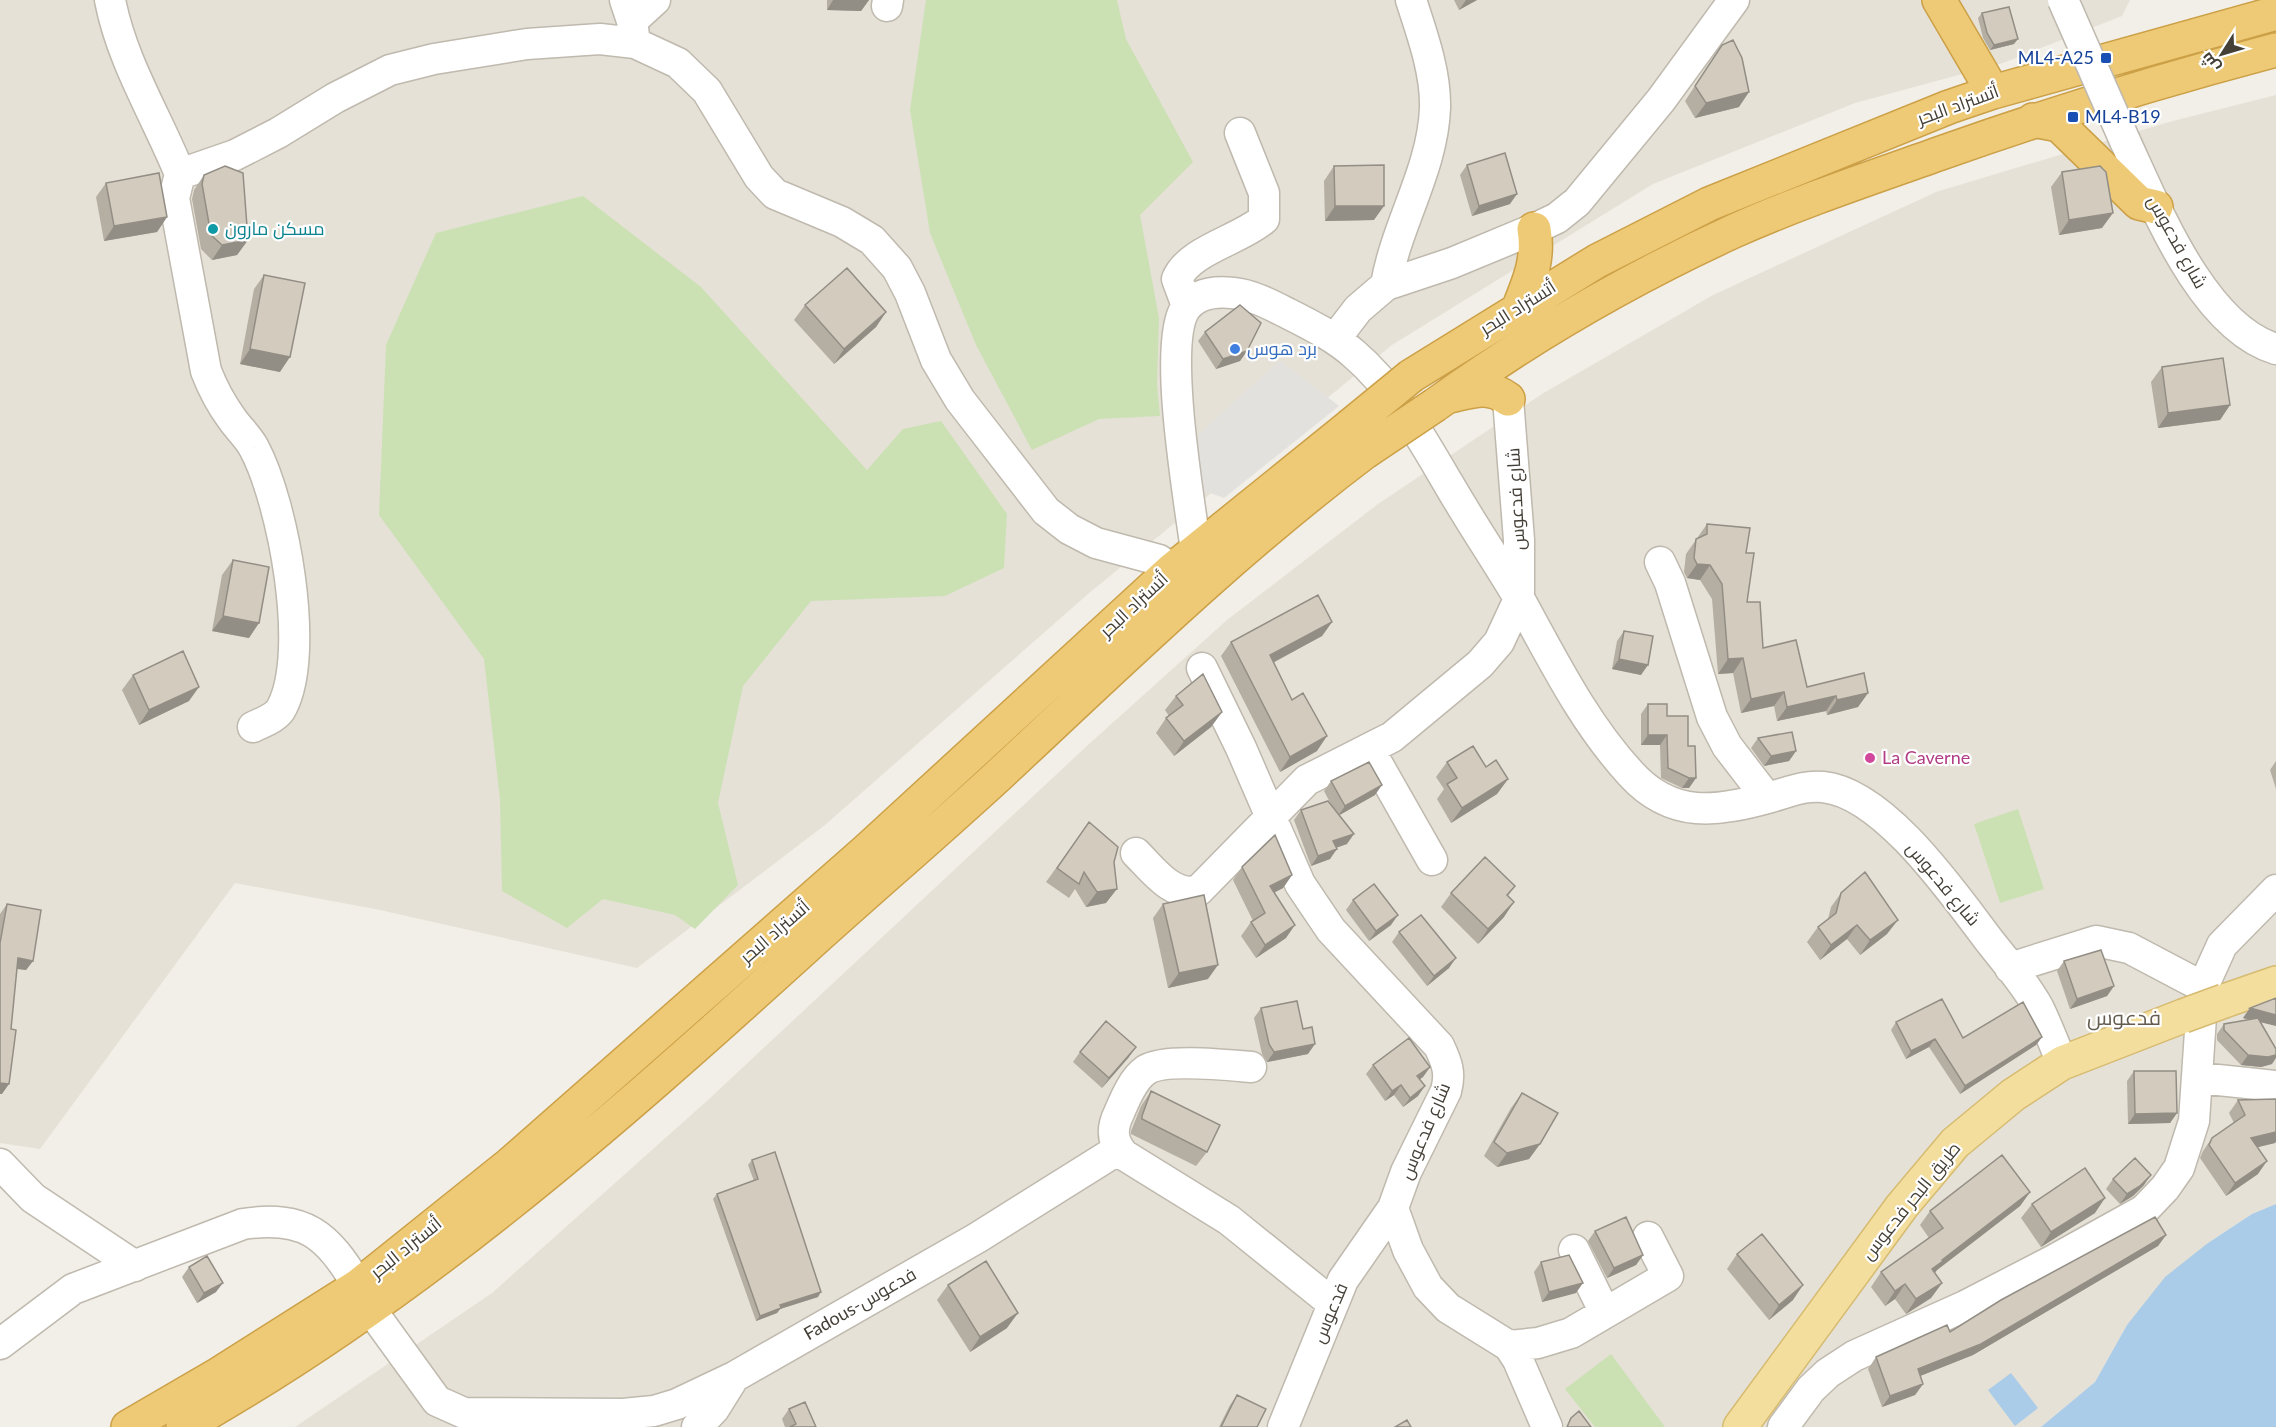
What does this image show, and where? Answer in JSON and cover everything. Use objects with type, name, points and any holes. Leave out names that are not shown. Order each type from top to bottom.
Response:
[{"type":"highway","points":[[1938,0],[1993,92]]},
{"type":"highway","name":"أتستراد البحر","points":[[183,1427],[236,1397],[365,1298],[532,1186],[694,1049],[998,775],[1172,611],[1316,489],[1411,376],[1519,307],[1597,261],[1709,204],[1949,107],[1993,92],[2276,13]]},
{"type":"highway","name":"أتستراد البحر","points":[[128,1427],[219,1374],[365,1298],[509,1165],[866,852],[1185,560],[1358,439],[1440,401],[1514,351],[1650,273],[1734,231],[1826,194],[2033,120],[2276,50]]},
{"type":"highway","points":[[2083,147],[2082,134],[2086,123],[2110,96]]},
{"type":"highway","points":[[2033,120],[2060,125],[2139,203],[2156,207]]},
{"type":"highway","points":[[1534,229],[1572,259],[1597,261]]},
{"type":"highway","points":[[1519,307],[1536,262],[1534,229]]},
{"type":"highway","points":[[1508,399],[1507,378],[1514,351]]},
{"type":"highway","points":[[1440,401],[1482,389],[1492,390],[1508,399]]},
{"type":"main road","name":"طريق البحر فدعوس","points":[[1740,1427],[1902,1206],[1955,1143],[2013,1095],[2062,1063],[2183,1016],[2213,994],[2276,983]]},
{"type":"street","points":[[110,0],[117,33],[135,79],[162,129],[180,174],[174,198],[206,371],[216,396],[253,447],[265,472],[289,569],[295,606],[290,685],[282,709],[269,720],[253,727]]},
{"type":"street","points":[[180,174],[235,155],[278,133],[334,98],[390,70],[434,58],[528,44],[600,39],[631,21],[655,0]]},
{"type":"street","points":[[1386,285],[1395,246],[1427,154],[1435,107],[1427,51],[1411,0]]},
{"type":"street","points":[[1335,339],[1358,309],[1386,285],[1452,263],[1534,229],[1557,218],[1577,202],[1661,100],[1734,0]]},
{"type":"street","name":"شارع فدعوس","points":[[2063,0],[2125,141],[2178,250],[2206,295],[2246,332],[2276,349]]},
{"type":"street","points":[[631,21],[707,91],[759,177],[775,194],[842,222],[872,240],[897,268],[910,292],[936,360],[960,400],[1046,511],[1069,529],[1096,543],[1159,560],[1185,560],[1182,451],[1176,360],[1180,321],[1187,306],[1177,279],[1189,261],[1250,231],[1264,219],[1264,193],[1240,133]]},
{"type":"street","name":"شارع فدعوس","points":[[1187,306],[1202,296],[1219,291],[1241,293],[1264,301],[1335,339],[1375,374],[1423,441],[1519,599],[1563,682],[1629,773],[1665,801],[1689,809],[1707,810],[1767,798],[1804,787],[1827,787],[1862,803],[1915,847],[2010,968],[2037,1005],[2062,1063]]},
{"type":"street","name":"شارع فدعوس","points":[[1136,853],[1176,889],[1189,893],[1198,891],[1307,780],[1392,737],[1480,664],[1499,642],[1519,599],[1519,540],[1508,399]]},
{"type":"street","points":[[1660,561],[1670,583],[1712,717],[1727,746],[1767,798]]},
{"type":"street","name":"شارع فدعوس","points":[[1202,668],[1242,748],[1292,867],[1315,907],[1366,969],[1440,1046],[1448,1065],[1449,1078],[1446,1091],[1406,1172],[1393,1208]]},
{"type":"street","points":[[1370,749],[1432,860]]},
{"type":"street","points":[[1783,1427],[1811,1389],[1828,1373],[1854,1356],[1965,1306],[2144,1210],[2165,1188],[2179,1168],[2194,1121],[2199,1078],[2222,945],[2276,890]]},
{"type":"street","points":[[2010,968],[2096,941],[2129,948],[2213,994]]},
{"type":"street","points":[[1251,1067],[1179,1064],[1156,1066],[1146,1070],[1130,1091],[1113,1132],[1119,1149],[1229,1220],[1332,1303]]},
{"type":"street","points":[[2199,1078],[2276,1086]]},
{"type":"street","name":"Fadous-فدعوس","points":[[0,1344],[73,1289],[243,1224],[273,1219],[300,1225],[322,1239],[347,1267],[365,1298],[437,1401],[464,1413],[622,1414],[654,1412],[677,1404],[734,1377],[977,1238],[1119,1149]]},
{"type":"street","points":[[0,1164],[33,1198],[135,1266]]},
{"type":"street","points":[[1393,1208],[1418,1272],[1435,1297],[1509,1346],[1518,1360],[1547,1427]]},
{"type":"street","name":"فدعوس","points":[[1283,1427],[1332,1303],[1359,1254],[1393,1208]]},
{"type":"street","points":[[1509,1346],[1556,1338],[1605,1313],[1668,1276],[1648,1237]]},
{"type":"street","points":[[1574,1250],[1605,1313]]},
{"type":"street","points":[[697,1427],[714,1409],[734,1377]]},
{"type":"shaded area","points":[[0,0],[2130,0],[2122,16],[2003,63],[1855,103],[1653,184],[1392,345],[1088,594],[825,825],[637,968],[380,910],[235,883],[40,1149],[0,1143]]},
{"type":"shaded area","points":[[2276,95],[2276,1204],[2252,1214],[2208,1243],[2127,1325],[2095,1382],[2041,1427],[295,1427],[492,1293],[709,1099],[1089,744],[1227,620],[1378,504],[1542,394],[1713,295],[1936,192],[2169,122]]},
{"type":"shaded area","points":[[1280,360],[1339,406],[1224,498],[1197,488],[1198,435]]},
{"type":"green space","points":[[926,0],[1117,0],[1126,39],[1193,162],[1140,215],[1159,318],[1157,384],[1160,416],[1099,419],[1032,450],[976,345],[930,233],[910,110]]},
{"type":"green space","points":[[583,196],[701,287],[867,470],[903,429],[941,421],[1007,514],[1004,568],[945,596],[811,601],[743,686],[718,803],[738,885],[695,929],[675,915],[603,899],[567,928],[502,891],[500,799],[484,659],[379,515],[386,345],[436,233]]},
{"type":"green space","points":[[2018,809],[2044,889],[2000,903],[1974,824]]},
{"type":"green space","points":[[1611,1354],[1665,1427],[1595,1427],[1565,1389]]},
{"type":"water","points":[[2276,1204],[2276,1427],[2041,1427],[2095,1382],[2127,1325],[2165,1277],[2208,1243],[2252,1214]]},
{"type":"water","points":[[2011,1373],[2038,1408],[2015,1426],[1988,1390]]},
{"type":"building","points":[[2009,7],[2018,39],[1994,45],[1987,33],[1982,13]]},
{"type":"building","points":[[1733,40],[1742,58],[1749,92],[1706,103],[1695,86],[1722,45]]},
{"type":"building","points":[[1505,153],[1517,194],[1479,206],[1467,165]]},
{"type":"building","points":[[1384,165],[1384,206],[1335,206],[1334,166]]},
{"type":"building","points":[[225,166],[243,173],[248,240],[222,245],[211,235],[202,184],[204,175]]},
{"type":"building","points":[[2100,166],[2106,172],[2113,213],[2069,220],[2062,172]]},
{"type":"building","points":[[159,173],[167,217],[114,226],[106,183]]},
{"type":"building","points":[[847,268],[886,312],[844,349],[805,305]]},
{"type":"building","points":[[264,275],[305,283],[290,357],[250,349]]},
{"type":"building","points":[[1240,305],[1261,323],[1247,351],[1223,359],[1205,332]]},
{"type":"building","points":[[2223,358],[2230,405],[2168,413],[2162,367]]},
{"type":"building","points":[[1707,524],[1750,528],[1746,553],[1754,553],[1747,602],[1760,602],[1763,648],[1796,640],[1807,687],[1864,673],[1868,693],[1837,700],[1836,696],[1787,707],[1784,692],[1751,699],[1743,658],[1728,659],[1722,584],[1710,565],[1697,564],[1694,558],[1696,539],[1707,534]]},
{"type":"building","points":[[233,560],[269,567],[259,623],[223,616]]},
{"type":"building","points":[[1318,595],[1332,622],[1270,655],[1292,700],[1303,693],[1327,736],[1290,757],[1231,642]]},
{"type":"building","points":[[1624,631],[1653,636],[1648,665],[1619,659]]},
{"type":"building","points":[[183,651],[199,687],[149,710],[133,675]]},
{"type":"building","points":[[1203,674],[1222,712],[1184,741],[1166,718],[1183,705],[1176,696]]},
{"type":"building","points":[[1648,704],[1667,704],[1667,716],[1688,716],[1688,746],[1695,746],[1696,778],[1689,778],[1668,768],[1667,735],[1648,735]]},
{"type":"building","points":[[1792,732],[1796,751],[1771,756],[1758,738]]},
{"type":"building","points":[[1473,746],[1486,767],[1496,760],[1508,779],[1462,808],[1447,784],[1457,778],[1447,762]]},
{"type":"building","points":[[1369,762],[1382,785],[1345,806],[1331,781]]},
{"type":"building","points":[[1328,801],[1354,834],[1333,841],[1337,849],[1318,856],[1301,810]]},
{"type":"building","points":[[1089,822],[1118,847],[1114,862],[1117,889],[1097,892],[1084,872],[1079,884],[1057,868]]},
{"type":"building","points":[[1275,835],[1292,875],[1270,886],[1295,925],[1265,945],[1251,922],[1265,913],[1242,867]]},
{"type":"building","points":[[1485,857],[1515,886],[1507,895],[1514,902],[1488,929],[1451,893]]},
{"type":"building","points":[[1865,872],[1898,920],[1870,940],[1857,925],[1831,945],[1818,927],[1836,913],[1841,893]]},
{"type":"building","points":[[1374,884],[1398,915],[1376,931],[1353,900]]},
{"type":"building","points":[[1204,895],[1218,965],[1179,973],[1163,904]]},
{"type":"building","points":[[7,904],[41,910],[33,961],[18,958],[11,1029],[16,1030],[9,1084],[0,1083],[0,943]]},
{"type":"building","points":[[1421,915],[1456,958],[1434,976],[1399,932]]},
{"type":"building","points":[[2101,950],[2114,986],[2077,999],[2064,961]]},
{"type":"building","points":[[2276,998],[2276,1015],[2250,1008]]},
{"type":"building","points":[[1942,999],[1963,1038],[2023,1002],[2042,1037],[1965,1086],[1935,1039],[1911,1051],[1896,1022]]},
{"type":"building","points":[[1297,1001],[1303,1029],[1312,1027],[1315,1044],[1274,1052],[1269,1044],[1261,1008]]},
{"type":"building","points":[[2258,1018],[2276,1049],[2276,1055],[2268,1057],[2248,1055],[2224,1030],[2224,1024]]},
{"type":"building","points":[[1106,1021],[1136,1047],[1109,1078],[1080,1052]]},
{"type":"building","points":[[1409,1038],[1430,1067],[1417,1076],[1425,1086],[1410,1098],[1401,1085],[1392,1091],[1373,1065]]},
{"type":"building","points":[[2134,1071],[2176,1071],[2177,1113],[2135,1114]]},
{"type":"building","points":[[1151,1091],[1220,1125],[1207,1152],[1142,1119]]},
{"type":"building","points":[[1522,1093],[1558,1113],[1540,1144],[1507,1153],[1494,1142]]},
{"type":"building","points":[[2276,1099],[2276,1132],[2251,1138],[2267,1161],[2235,1183],[2209,1145],[2212,1138],[2245,1115],[2238,1100]]},
{"type":"building","points":[[775,1152],[821,1292],[780,1305],[781,1308],[760,1316],[717,1194],[758,1179],[752,1160]]},
{"type":"building","points":[[2002,1155],[2030,1192],[1932,1269],[1942,1283],[1916,1299],[1905,1284],[1895,1291],[1881,1272],[1943,1228],[1930,1211]]},
{"type":"building","points":[[2135,1158],[2151,1175],[2127,1194],[2113,1179]]},
{"type":"building","points":[[2085,1168],[2105,1198],[2051,1232],[2032,1204]]},
{"type":"building","points":[[1626,1217],[1643,1255],[1614,1268],[1595,1231]]},
{"type":"building","points":[[2155,1217],[2166,1235],[1981,1344],[1918,1369],[1923,1384],[1890,1396],[1876,1357],[1947,1325],[1950,1332],[2001,1300]]},
{"type":"building","points":[[1762,1234],[1803,1285],[1779,1305],[1737,1254]]},
{"type":"building","points":[[1569,1255],[1583,1283],[1549,1292],[1541,1262]]},
{"type":"building","points":[[207,1256],[223,1283],[204,1293],[189,1267]]},
{"type":"building","points":[[986,1261],[1018,1313],[980,1337],[948,1285]]},
{"type":"building","points":[[1237,1395],[1266,1409],[1257,1427],[1221,1427]]},
{"type":"building","points":[[805,1402],[816,1427],[790,1427],[796,1424],[789,1409]]},
{"type":"building","points":[[1579,1411],[1591,1427],[1567,1427],[1571,1418]]},
{"type":"building","points":[[1407,1420],[1411,1427],[1395,1427]]},
{"type":"place","name":"ML4-A25","points":[[2106,58]]},
{"type":"place","name":"ML4-B19","points":[[2073,117]]},
{"type":"place","name":"مسكن مارون","points":[[213,229]]},
{"type":"place","name":"برد هوس","points":[[1235,349]]},
{"type":"place","name":"La Caverne","points":[[1870,758]]},
{"type":"district","name":"فدعوس","points":[[2124,1018]]}]
